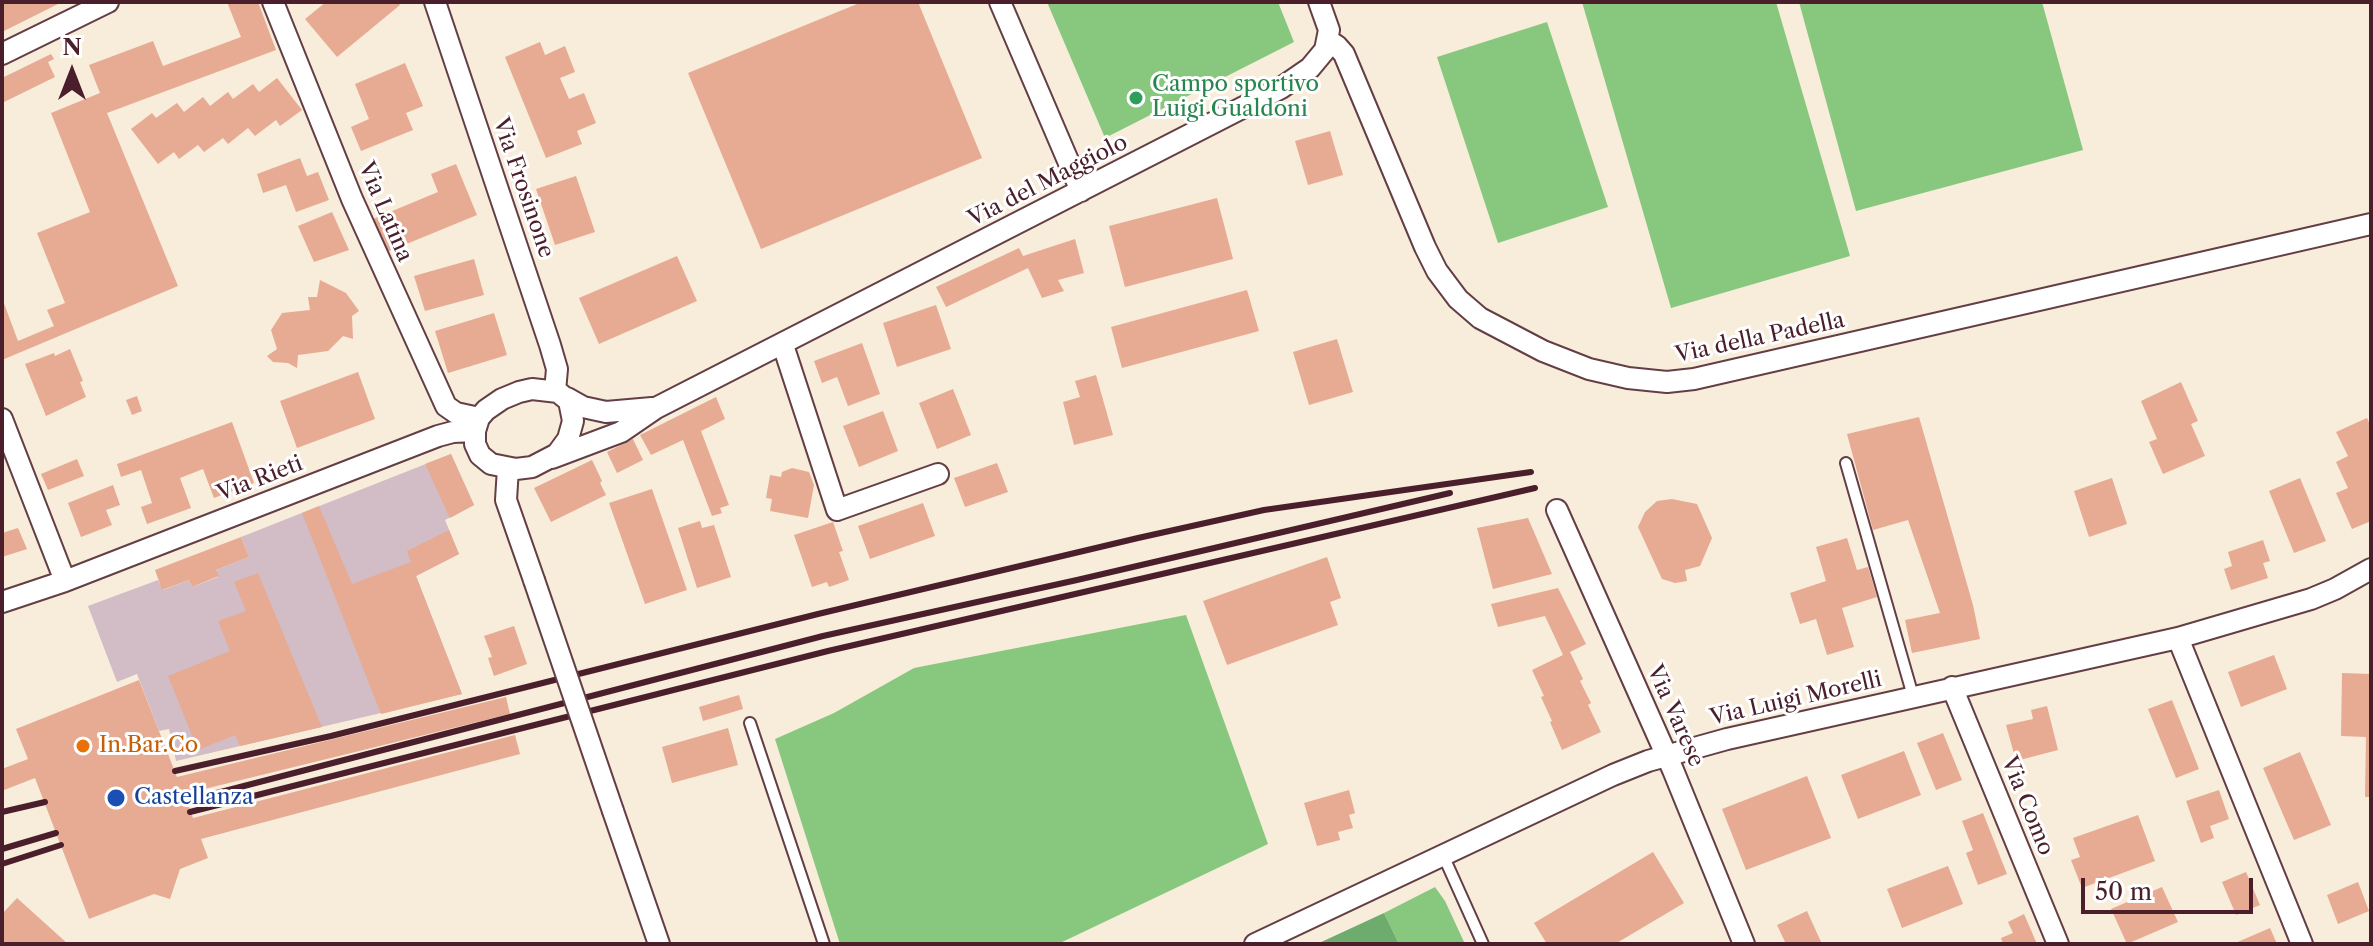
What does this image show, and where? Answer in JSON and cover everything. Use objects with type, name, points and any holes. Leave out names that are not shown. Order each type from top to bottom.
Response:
[{"type":"street","points":[[2,54],[108,2]]},
{"type":"street","name":"Via Latina","points":[[273,2],[352,199],[446,406],[477,425]]},
{"type":"street","name":"Via Frosinone","points":[[435,2],[550,345],[561,395]]},
{"type":"street","points":[[1000,2],[1081,191]]},
{"type":"street","points":[[1319,2],[1329,30],[1328,40]]},
{"type":"street","name":"Via del Maggiolo","points":[[552,458],[621,432],[656,408],[1281,88],[1316,63],[1328,40]]},
{"type":"street","name":"Via della Padella","points":[[1328,40],[1344,54],[1429,256],[1458,299],[1480,318],[1543,351],[1617,376],[1667,382],[1694,379],[2371,224]]},
{"type":"street","points":[[783,345],[837,510],[938,474]]},
{"type":"street","points":[[532,389],[561,395],[573,411],[572,429],[566,444],[552,458],[524,469],[491,464],[480,455],[475,444],[477,425],[495,403],[532,389]]},
{"type":"street","name":"Via del Maggiolo","points":[[561,395],[583,407],[606,412],[656,408]]},
{"type":"street","points":[[2,419],[65,581]]},
{"type":"street","name":"Via Rieti","points":[[2,602],[65,581],[438,436],[477,425]]},
{"type":"street","points":[[508,468],[506,500],[659,944]]},
{"type":"street","name":"Via Varese","points":[[1557,510],[1667,755],[1744,944]]},
{"type":"street","name":"Via Luigi Morelli","points":[[1255,944],[1613,775],[1667,755],[1952,687],[2178,638],[2319,596],[2371,569]]},
{"type":"street","points":[[2178,638],[2302,944]]},
{"type":"street","name":"Via Como","points":[[1952,687],[2058,944]]},
{"type":"lane","points":[[1846,463],[1913,696]]},
{"type":"lane","points":[[750,723],[824,944]]},
{"type":"lane","points":[[1443,855],[1483,944]]},
{"type":"shaded area","points":[[451,454],[474,505],[445,520],[459,554],[416,576],[462,694],[176,761],[169,729],[159,731],[137,674],[117,682],[88,606],[158,580],[163,590],[189,580],[192,587],[218,577],[216,570],[249,557],[241,537]]},
{"type":"green space","name":"Campo sportivo Luigi Gualdoni","points":[[1047,2],[1278,2],[1294,42],[1105,138]]},
{"type":"green space","points":[[1582,2],[1776,2],[1850,256],[1671,308]]},
{"type":"green space","points":[[1799,2],[2042,2],[2083,150],[1856,211]]},
{"type":"green space","points":[[1547,22],[1608,207],[1498,243],[1437,57]]},
{"type":"green space","points":[[1186,615],[1268,844],[1058,944],[840,944],[775,739],[834,713],[914,668]]},
{"type":"green space","points":[[1435,887],[1465,944],[1399,944],[1384,913]]},
{"type":"green space","points":[[1384,913],[1399,944],[1317,944]]},
{"type":"building","points":[[2,2],[62,2],[2,32]]},
{"type":"building","points":[[227,2],[258,2],[276,50],[107,113],[178,286],[2,360],[2,298],[18,341],[54,326],[47,310],[65,303],[37,233],[90,212],[51,113],[100,93],[89,65],[153,41],[163,66],[241,37]]},
{"type":"building","points":[[326,2],[398,2],[400,5],[337,57],[305,19]]},
{"type":"building","points":[[862,2],[918,2],[982,158],[761,249],[688,73]]},
{"type":"building","points":[[540,42],[545,55],[565,46],[575,72],[560,78],[569,99],[584,93],[596,123],[577,131],[582,144],[546,158],[505,57]]},
{"type":"building","points":[[51,54],[54,59],[48,62],[55,77],[2,103],[2,78]]},
{"type":"building","points":[[405,63],[423,106],[406,113],[413,130],[361,151],[351,127],[369,119],[355,84]]},
{"type":"building","points":[[277,78],[302,110],[280,126],[276,120],[255,136],[248,128],[228,144],[223,138],[204,152],[198,145],[179,159],[174,152],[158,164],[131,129],[152,113],[156,118],[177,103],[184,112],[203,97],[210,106],[228,92],[233,99],[253,84],[259,92]]},
{"type":"building","points":[[1330,131],[1343,175],[1308,185],[1295,141]]},
{"type":"building","points":[[300,158],[307,176],[318,172],[329,200],[296,212],[286,185],[263,193],[257,174]]},
{"type":"building","points":[[456,164],[477,215],[387,252],[373,219],[438,192],[431,174]]},
{"type":"building","points":[[576,176],[595,232],[555,245],[536,189]]},
{"type":"building","points":[[1217,198],[1233,259],[1125,287],[1109,226]]},
{"type":"building","points":[[332,212],[349,250],[314,262],[298,226]]},
{"type":"building","points":[[1075,239],[1084,273],[1058,280],[1064,291],[1042,298],[1028,268],[946,307],[936,287],[1019,248],[1023,256]]},
{"type":"building","points":[[677,256],[697,301],[599,344],[579,298]]},
{"type":"building","points":[[474,259],[484,295],[425,311],[414,276]]},
{"type":"building","points":[[320,280],[346,293],[359,311],[352,316],[353,339],[343,336],[328,351],[298,355],[297,368],[288,363],[273,362],[267,356],[277,349],[271,330],[282,313],[310,310],[308,297],[317,297]]},
{"type":"building","points":[[1247,290],[1259,331],[1122,368],[1111,327]]},
{"type":"building","points":[[936,305],[951,349],[897,367],[883,323]]},
{"type":"building","points":[[494,313],[507,355],[448,373],[435,331]]},
{"type":"building","points":[[1337,339],[1353,392],[1309,405],[1293,352]]},
{"type":"building","points":[[862,343],[880,394],[848,406],[837,377],[822,383],[814,361]]},
{"type":"building","points":[[70,349],[86,397],[46,416],[25,364]]},
{"type":"building","points":[[358,372],[375,419],[297,448],[280,401]]},
{"type":"building","points":[[1096,375],[1113,435],[1074,445],[1063,402],[1080,397],[1075,381]]},
{"type":"building","points":[[2181,382],[2198,421],[2191,424],[2205,456],[2163,474],[2149,442],[2157,439],[2141,401]]},
{"type":"building","points":[[953,389],[971,435],[937,449],[919,403]]},
{"type":"building","points":[[137,396],[142,411],[132,415],[126,400]]},
{"type":"building","points":[[716,397],[725,419],[701,431],[729,505],[720,508],[722,513],[712,516],[683,440],[651,455],[640,435]]},
{"type":"building","points":[[883,411],[898,451],[859,467],[843,426]]},
{"type":"building","points":[[1919,417],[1980,639],[1912,653],[1905,620],[1940,613],[1908,520],[1873,530],[1847,434]]},
{"type":"building","points":[[2367,418],[2371,426],[2371,521],[2352,529],[2336,493],[2348,488],[2336,462],[2348,456],[2336,432]]},
{"type":"building","points":[[232,422],[254,483],[214,498],[203,469],[180,478],[191,508],[147,524],[141,507],[152,503],[141,470],[121,477],[117,464]]},
{"type":"building","points":[[633,439],[643,460],[617,473],[607,452]]},
{"type":"building","points":[[451,454],[474,505],[450,518],[425,464]]},
{"type":"building","points":[[77,459],[84,476],[48,490],[41,474]]},
{"type":"building","points":[[592,460],[606,495],[551,522],[534,488]]},
{"type":"building","points":[[997,463],[1008,492],[965,507],[954,478]]},
{"type":"building","points":[[792,468],[809,472],[814,485],[808,518],[770,511],[772,499],[766,498],[770,475],[781,477],[782,472]]},
{"type":"building","points":[[2112,478],[2127,524],[2089,537],[2074,491]]},
{"type":"building","points":[[2300,478],[2326,541],[2294,553],[2269,491]]},
{"type":"building","points":[[113,485],[120,505],[106,510],[112,525],[81,537],[68,503]]},
{"type":"building","points":[[652,489],[687,590],[645,604],[609,503]]},
{"type":"building","points":[[1672,499],[1697,504],[1712,538],[1700,566],[1685,570],[1687,581],[1675,583],[1662,579],[1638,527],[1645,512],[1657,501]]},
{"type":"building","points":[[923,503],[935,536],[870,559],[858,526]]},
{"type":"building","points":[[319,506],[352,584],[411,562],[407,551],[449,530],[459,554],[416,576],[462,694],[381,714],[302,513]]},
{"type":"building","points":[[1528,518],[1552,574],[1493,589],[1477,528]]},
{"type":"building","points":[[700,521],[702,528],[714,525],[731,577],[697,588],[678,528]]},
{"type":"building","points":[[833,522],[849,580],[829,587],[827,582],[812,587],[794,535]]},
{"type":"building","points":[[18,528],[27,549],[2,557],[2,533]]},
{"type":"building","points":[[241,537],[249,557],[216,570],[219,576],[192,587],[189,580],[162,590],[155,570]]},
{"type":"building","points":[[1847,538],[1857,570],[1868,567],[1877,597],[1842,608],[1854,647],[1827,655],[1816,619],[1800,624],[1790,593],[1826,581],[1816,547]]},
{"type":"building","points":[[2263,540],[2270,561],[2263,563],[2268,578],[2231,590],[2224,569],[2232,566],[2228,552]]},
{"type":"building","points":[[1327,557],[1341,598],[1330,602],[1338,625],[1227,665],[1203,601]]},
{"type":"building","points":[[258,573],[322,727],[240,746],[235,735],[198,750],[168,676],[230,651],[218,621],[246,611],[234,582]]},
{"type":"building","points":[[1558,588],[1586,644],[1570,652],[1601,732],[1562,750],[1532,670],[1563,655],[1545,616],[1498,627],[1491,604]]},
{"type":"building","points":[[514,626],[527,664],[494,676],[488,658],[492,657],[484,636]]},
{"type":"building","points":[[2274,655],[2287,689],[2241,707],[2228,672]]},
{"type":"building","points":[[2342,673],[2371,674],[2371,797],[2365,797],[2366,737],[2341,736]]},
{"type":"building","points":[[139,680],[177,777],[506,697],[510,714],[184,794],[193,818],[515,735],[520,754],[201,839],[208,858],[180,869],[170,899],[154,894],[89,919],[35,778],[4,790],[2,769],[28,759],[16,729]]},
{"type":"building","points":[[739,695],[743,709],[703,721],[699,707]]},
{"type":"building","points":[[2172,700],[2199,769],[2176,778],[2148,709]]},
{"type":"building","points":[[2047,706],[2058,750],[2016,761],[2006,725],[2033,719],[2031,710]]},
{"type":"building","points":[[728,728],[738,765],[672,783],[662,747]]},
{"type":"building","points":[[1943,733],[1962,780],[1936,790],[1917,743]]},
{"type":"building","points":[[1904,751],[1921,795],[1858,819],[1841,775]]},
{"type":"building","points":[[2300,752],[2331,825],[2294,840],[2263,768]]},
{"type":"building","points":[[1807,776],[1831,838],[1746,870],[1722,809]]},
{"type":"building","points":[[1349,790],[1355,813],[1349,815],[1353,828],[1338,832],[1340,840],[1317,846],[1304,803]]},
{"type":"building","points":[[2219,790],[2229,819],[2210,826],[2214,838],[2201,843],[2186,801]]},
{"type":"building","points":[[1983,813],[2007,874],[1978,885],[1966,853],[1973,850],[1962,821]]},
{"type":"building","points":[[2138,815],[2155,861],[2082,888],[2071,860],[2080,857],[2073,838]]},
{"type":"building","points":[[1653,852],[1684,903],[1615,944],[1547,944],[1534,923]]},
{"type":"building","points":[[1948,866],[1963,904],[1902,928],[1887,889]]},
{"type":"building","points":[[2246,872],[2260,905],[2236,915],[2222,882]]},
{"type":"building","points":[[2358,882],[2369,911],[2338,924],[2327,895]]},
{"type":"building","points":[[2162,887],[2178,922],[2127,944],[2111,909]]},
{"type":"building","points":[[17,898],[68,944],[2,944],[2,914]]},
{"type":"building","points":[[1807,911],[1822,944],[1786,944],[1777,925]]},
{"type":"building","points":[[2024,914],[2037,944],[2003,944],[2001,938],[2013,933],[2008,922]]},
{"type":"building","points":[[2270,928],[2277,944],[2233,944]]},
{"type":"railway","points":[[175,771],[331,736],[818,614],[1264,510],[1531,472]]},
{"type":"railway","points":[[190,812],[828,651],[1535,488]]},
{"type":"railway","points":[[186,801],[823,636],[1450,493]]},
{"type":"railway","points":[[2,812],[45,802]]},
{"type":"railway","points":[[2,849],[56,833]]},
{"type":"railway","points":[[2,864],[61,845]]},
{"type":"place","name":"Campo sportivo Luigi Gualdoni","points":[[1136,98]]},
{"type":"place","name":"In.Bar.Co","points":[[83,746]]},
{"type":"place","name":"Castellanza","points":[[116,798]]}]
